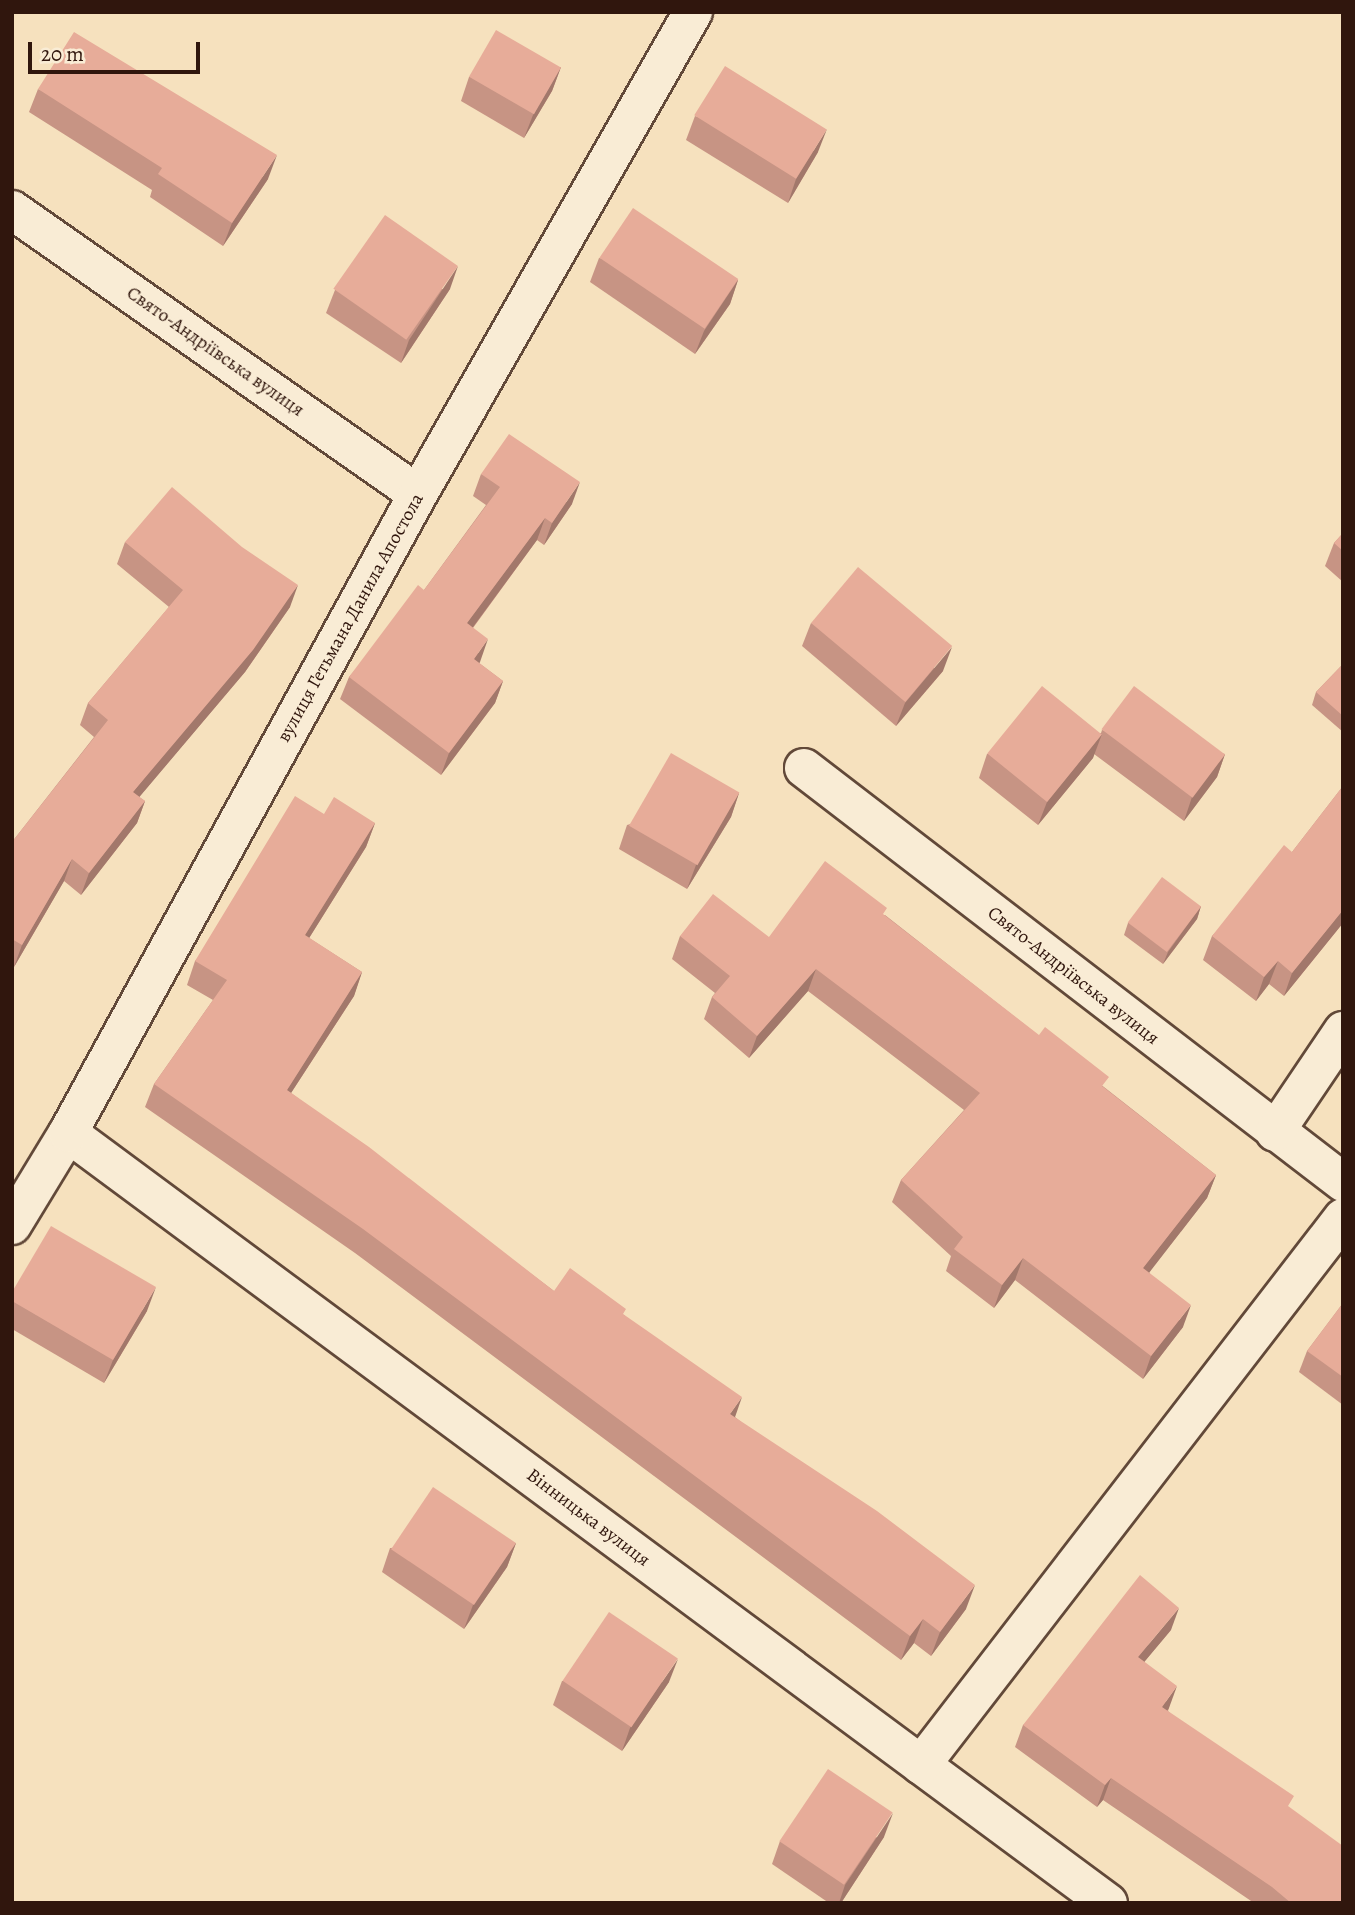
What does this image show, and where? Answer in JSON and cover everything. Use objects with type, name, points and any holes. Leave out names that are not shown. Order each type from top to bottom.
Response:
[{"type":"street","name":"вулиця Гетьмана Данила Апостола","points":[[12,1225],[68,1133],[418,494],[693,12]]},
{"type":"street","name":"Свято-Андріївська вулиця","points":[[12,210],[418,494]]},
{"type":"street","name":"Свято-Андріївська вулиця","points":[[804,768],[1343,1182]]},
{"type":"street","points":[[1275,1132],[1343,1031]]},
{"type":"street","name":"Вінницька вулиця","points":[[68,1133],[1108,1903]]},
{"type":"street","points":[[921,1765],[1343,1218]]},
{"type":"building","points":[[496,30],[561,67],[534,114],[469,77]]},
{"type":"building","points":[[74,32],[277,155],[232,223],[158,174],[162,168],[38,89]]},
{"type":"building","points":[[725,66],[827,130],[796,179],[694,115]]},
{"type":"building","points":[[633,208],[738,279],[705,329],[599,258]]},
{"type":"building","points":[[385,215],[458,266],[406,340],[333,289]]},
{"type":"building","points":[[509,434],[580,482],[552,523],[545,518],[467,623],[488,639],[474,659],[503,681],[449,753],[349,677],[418,585],[424,590],[500,487],[481,474]]},
{"type":"building","points":[[172,487],[242,547],[298,585],[253,650],[133,792],[145,801],[89,873],[72,859],[22,945],[12,939],[12,842],[108,720],[88,703],[183,590],[125,542]]},
{"type":"building","points":[[1343,533],[1343,551],[1334,543]]},
{"type":"building","points":[[858,567],[952,646],[905,702],[811,623]]},
{"type":"building","points":[[1343,664],[1343,716],[1316,692]]},
{"type":"building","points":[[1042,686],[1102,734],[1047,802],[987,754]]},
{"type":"building","points":[[1134,686],[1225,755],[1193,798],[1102,729]]},
{"type":"building","points":[[671,753],[739,792],[697,865],[629,826]]},
{"type":"building","points":[[1343,786],[1343,910],[1292,973],[1278,961],[1264,977],[1212,936],[1284,845],[1292,852]]},
{"type":"building","points":[[295,796],[324,814],[334,797],[375,823],[305,935],[362,972],[287,1090],[369,1147],[554,1291],[570,1268],[626,1309],[623,1314],[742,1397],[730,1414],[877,1511],[975,1585],[940,1632],[923,1619],[910,1636],[363,1229],[154,1084],[227,980],[195,961]]},
{"type":"building","points":[[825,861],[887,908],[883,914],[1039,1035],[1045,1027],[1109,1077],[1102,1086],[1216,1175],[1143,1268],[1191,1305],[1151,1356],[1023,1258],[1002,1285],[954,1249],[963,1237],[901,1180],[980,1093],[816,969],[757,1036],[712,997],[730,976],[680,936],[713,894],[769,937]]},
{"type":"building","points":[[1162,877],[1201,906],[1167,952],[1128,923]]},
{"type":"building","points":[[51,1226],[156,1287],[113,1360],[12,1301],[12,1292]]},
{"type":"building","points":[[1343,1303],[1343,1377],[1307,1351]]},
{"type":"building","points":[[433,1487],[516,1543],[474,1605],[391,1549]]},
{"type":"building","points":[[1140,1575],[1179,1608],[1138,1657],[1177,1686],[1162,1707],[1294,1796],[1288,1806],[1343,1846],[1343,1903],[1291,1903],[1272,1887],[1111,1778],[1105,1785],[1023,1725]]},
{"type":"building","points":[[609,1612],[678,1658],[631,1727],[563,1681]]},
{"type":"building","points":[[828,1769],[893,1813],[844,1885],[779,1841]]}]
